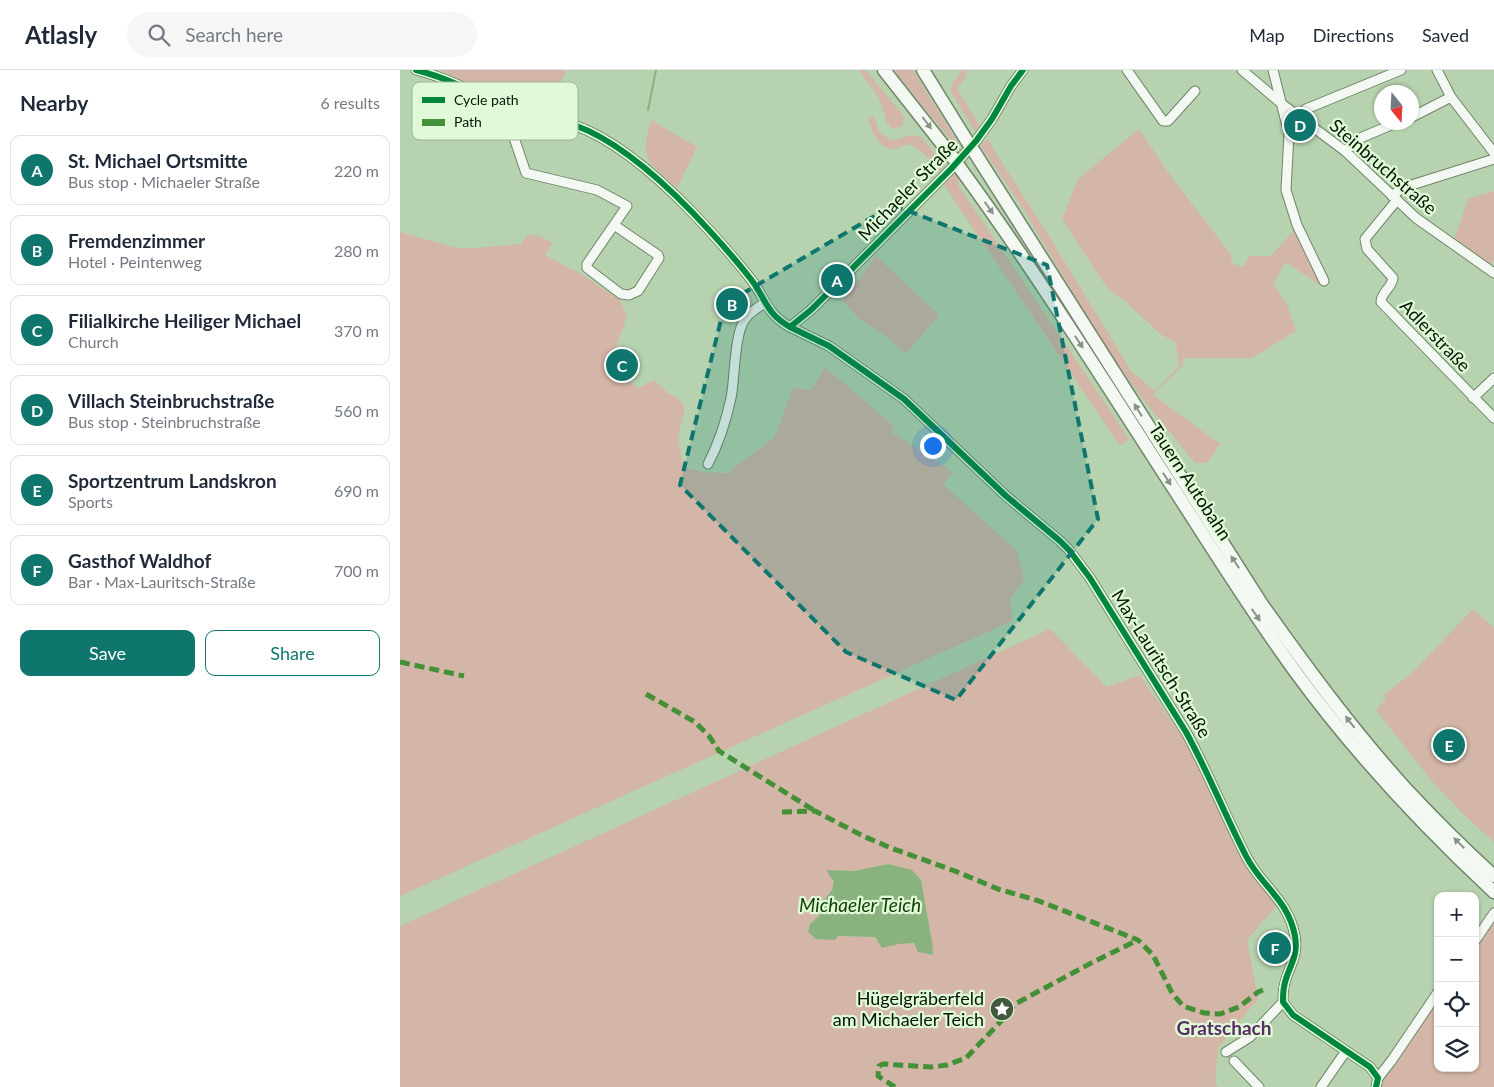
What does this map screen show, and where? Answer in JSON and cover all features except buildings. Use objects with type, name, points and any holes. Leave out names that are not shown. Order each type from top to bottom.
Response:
[{"type":"highway","name":"Tauern Autobahn","points":[[884,70],[957,164],[1042,285],[1248,604],[1298,675],[1352,745],[1404,803],[1458,859],[1494,892]]},
{"type":"highway","name":"Tauern Autobahn","points":[[923,70],[1261,604],[1358,733],[1407,790],[1460,845],[1494,876]]},
{"type":"street","points":[[416,70],[449,82]]},
{"type":"street","name":"Michaeler Straße","points":[[790,326],[811,310],[951,169],[992,119],[1011,86],[1023,70]]},
{"type":"street","points":[[1127,70],[1163,121],[1168,121],[1196,91]]},
{"type":"street","name":"Steinbruchstraße","points":[[1242,70],[1298,117],[1345,152],[1423,222],[1494,273]]},
{"type":"street","points":[[1273,70],[1289,134],[1286,190],[1297,225],[1324,282]]},
{"type":"street","points":[[1298,117],[1306,109],[1401,70]]},
{"type":"street","points":[[1437,70],[1451,97],[1494,153]]},
{"type":"street","points":[[1419,113],[1451,97]]},
{"type":"street","points":[[578,127],[618,147],[640,164],[691,212],[751,280],[764,303],[779,320],[790,326]]},
{"type":"street","points":[[1345,152],[1358,139],[1379,130]]},
{"type":"street","points":[[515,140],[526,173],[597,190],[627,206],[587,264],[587,268],[621,294],[629,295],[638,291],[659,258],[658,255],[614,225]]},
{"type":"street","points":[[1395,198],[1402,188],[1494,159]]},
{"type":"street","name":"Adlerstraße","points":[[1395,198],[1365,239],[1366,249],[1393,278],[1392,284],[1382,296],[1381,302],[1494,418]]},
{"type":"street","points":[[708,464],[719,442],[731,399],[735,356],[742,326],[745,318],[764,303]]},
{"type":"street","name":"Max-Lauritsch-Straße","points":[[790,326],[829,346],[904,398],[1006,496],[1060,540],[1090,578],[1186,732],[1201,759],[1246,857],[1259,878],[1279,898],[1291,922],[1295,937],[1295,952],[1284,985],[1282,1002]]},
{"type":"street","name":"Adlerstraße","points":[[1473,398],[1494,378]]},
{"type":"street","points":[[1478,937],[1492,916]]},
{"type":"street","points":[[1376,1087],[1378,1078],[1434,998]]},
{"type":"street","points":[[1226,1052],[1250,1037],[1282,1002],[1293,1015],[1370,1067],[1378,1078]]},
{"type":"street","points":[[1321,1087],[1346,1051]]},
{"type":"street","points":[[1234,1061],[1259,1087]]},
{"type":"highlighted area","points":[[893,205],[1047,265],[1098,519],[956,700],[846,652],[680,485],[725,304]]},
{"type":"shaded area","points":[[440,70],[566,70],[562,82],[464,82]]},
{"type":"shaded area","points":[[859,70],[865,70],[904,116],[903,126],[893,129],[887,123],[879,98]]},
{"type":"shaded area","points":[[893,70],[913,70],[961,148],[959,150]]},
{"type":"shaded area","points":[[961,70],[967,70],[965,78],[957,88],[980,126],[975,132],[950,90]]},
{"type":"shaded area","points":[[874,116],[879,132],[892,141],[911,135],[921,137],[945,166],[940,171],[922,152],[911,145],[895,149],[884,147],[877,139],[868,119]]},
{"type":"shaded area","points":[[651,120],[697,147],[677,188],[653,165],[646,153],[647,134]]},
{"type":"shaded area","points":[[1139,129],[1170,175],[1232,256],[1231,263],[1244,267],[1249,256],[1271,256],[1296,228],[1320,285],[1285,262],[1273,284],[1287,304],[1296,331],[1252,358],[1183,358],[1183,365],[1153,395],[1220,444],[1207,463],[1195,463],[1149,407],[1106,349],[1022,207],[980,145],[988,139],[991,143],[1131,371],[1155,391],[1179,366],[1176,343],[1159,333],[1127,303],[1107,288],[1062,219],[1078,179]]},
{"type":"shaded area","points":[[955,174],[958,178],[958,185],[1129,439],[1120,446],[944,184]]},
{"type":"shaded area","points":[[1494,191],[1494,260],[1490,265],[1454,240],[1468,199]]},
{"type":"shaded area","points":[[400,232],[457,248],[521,244],[528,234],[542,237],[553,243],[545,255],[581,274],[620,300],[627,316],[613,355],[614,372],[639,388],[654,380],[668,393],[678,398],[685,408],[678,436],[683,467],[702,472],[727,473],[774,438],[793,388],[811,390],[825,367],[895,427],[891,432],[953,473],[943,484],[1017,551],[1024,580],[1011,598],[1012,621],[400,896]]},
{"type":"shaded area","points":[[876,256],[939,315],[906,354],[884,335],[858,318],[843,301]]},
{"type":"shaded area","points":[[1473,609],[1494,628],[1494,842],[1464,815],[1431,780],[1376,710],[1386,699],[1383,695],[1411,674]]},
{"type":"shaded area","points":[[1050,629],[1107,687],[1140,675],[1199,761],[1277,905],[1247,940],[1258,999],[1218,1048],[1215,1083],[1218,1087],[400,1087],[400,926]],"holes":[[[888,864],[912,870],[921,880],[932,942],[932,955],[918,952],[914,943],[882,948],[875,937],[838,936],[810,924],[821,914],[820,905],[832,890],[834,881],[830,877],[828,870],[854,871]]]},
{"type":"shaded area","points":[[1494,920],[1494,1087],[1380,1087],[1382,1080],[1434,1005],[1434,1072],[1479,1072],[1479,941]]},
{"type":"water","name":"Michaeler Teich","points":[[888,864],[912,870],[921,880],[933,955],[918,952],[914,943],[882,948],[875,937],[838,936],[835,940],[816,939],[808,932],[810,924],[821,914],[820,905],[832,890],[834,881],[827,870],[854,871]]},
{"type":"waterway","points":[[648,110],[656,70]]},
{"type":"marked path","points":[[400,662],[464,676]]},
{"type":"marked path","points":[[646,694],[695,722],[709,736],[719,751],[815,811]]},
{"type":"marked path","points":[[782,812],[815,811],[891,848],[998,889],[1039,901],[1138,940],[1153,955],[1172,993],[1183,1006],[1204,1013],[1220,1014],[1239,1007],[1263,990]]},
{"type":"marked path","points":[[895,1087],[878,1076],[879,1066],[883,1064],[931,1067],[947,1065],[966,1058],[1015,1004],[1138,940]]},
{"type":"cycle path","points":[[416,70],[452,82]]},
{"type":"cycle path","points":[[578,127],[622,150],[666,187],[722,244],[750,278],[775,316],[790,327],[811,310],[951,169],[976,141],[1023,70]]},
{"type":"cycle path","points":[[790,327],[829,346],[904,399],[1006,496],[1069,550],[1090,578],[1186,732],[1252,867],[1280,902],[1292,923],[1296,944],[1294,957],[1285,980],[1283,1002],[1293,1015],[1370,1067],[1378,1078],[1376,1087]]},
{"type":"place","name":"Villach Steinbruchstraße","points":[[1300,125]]},
{"type":"place","name":"St. Michael Ortsmitte","points":[[837,280]]},
{"type":"place","name":"Fremdenzimmer","points":[[732,304]]},
{"type":"place","name":"Filialkirche Heiliger Michael","points":[[622,365]]},
{"type":"place","name":"Sportzentrum Landskron","points":[[1449,745]]},
{"type":"place","name":"Gasthof Waldhof","points":[[1275,948]]},
{"type":"place","name":"Hügelgräberfeld am Michaeler Teich","points":[[1002,1009]]},
{"type":"district","name":"Gratschach","points":[[1224,1028]]}]
